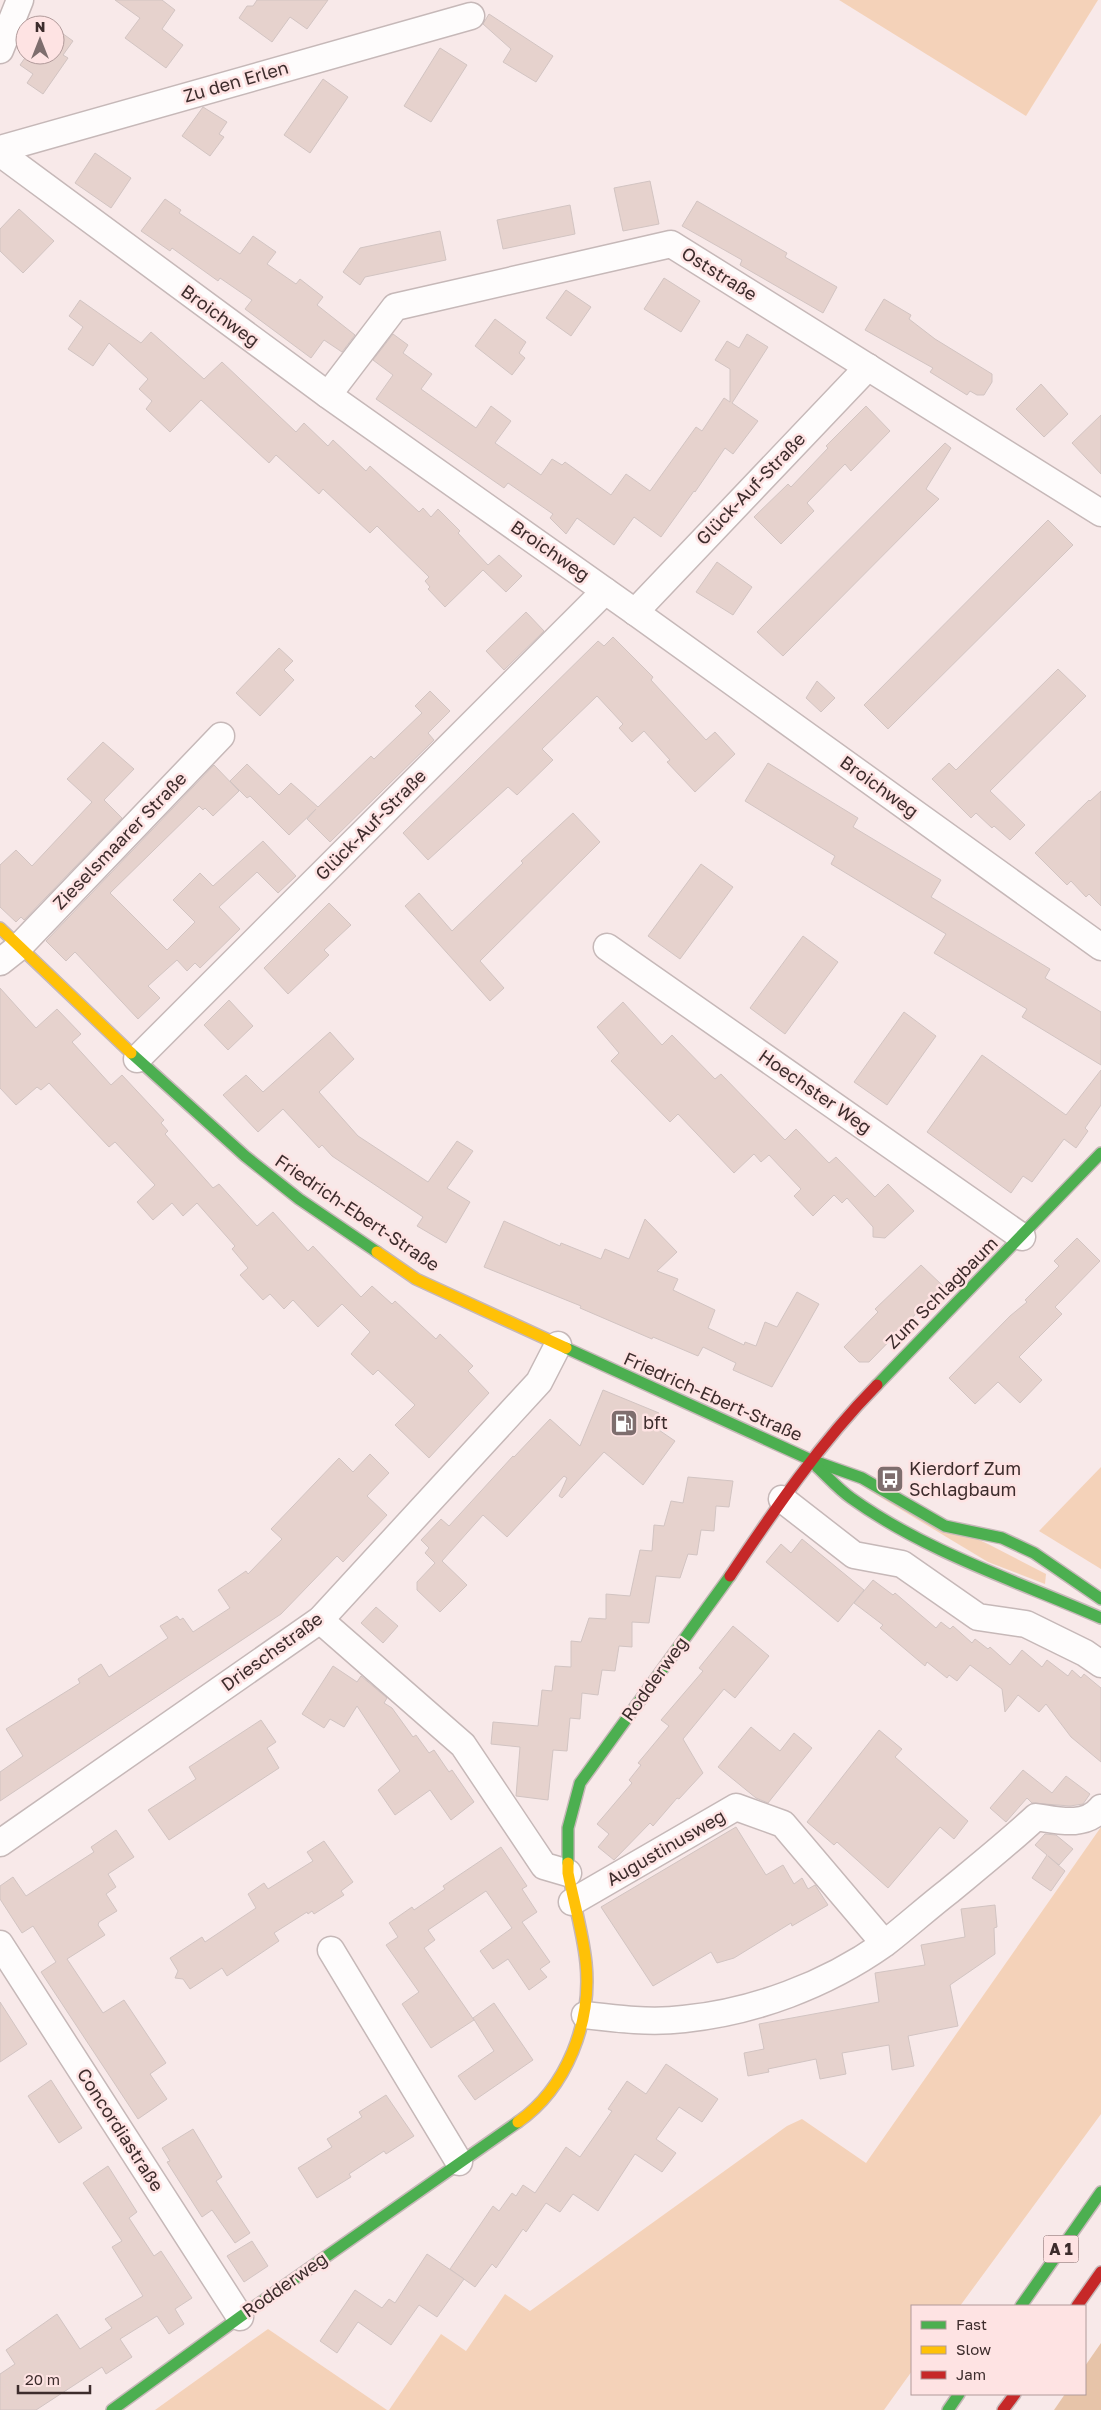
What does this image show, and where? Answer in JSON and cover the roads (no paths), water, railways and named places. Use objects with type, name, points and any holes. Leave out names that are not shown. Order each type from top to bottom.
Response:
[{"type":"main road","name":"Friedrich-Ebert-Straße","points":[[0,928],[9,955],[137,1059],[245,1156],[299,1199],[416,1279],[810,1460],[862,1478],[945,1526],[1002,1538],[1034,1553],[1101,1599]]},
{"type":"main road","name":"Zum Schlagbaum","points":[[810,1460],[846,1416],[1022,1238],[1101,1153]]},
{"type":"main road","name":"Friedrich-Ebert-Straße","points":[[810,1460],[850,1497],[898,1526],[987,1570],[1101,1618]]},
{"type":"main road","name":"Rodderweg","points":[[112,2410],[240,2317],[532,2112],[564,2072],[586,2015],[586,1964],[572,1902],[568,1873],[568,1828],[580,1783],[810,1460]]},
{"type":"main road","name":"A 1","points":[[1022,2305],[1101,2192]]},
{"type":"main road","name":"A 1","points":[[1078,2305],[1101,2272]]},
{"type":"main road","points":[[948,2410],[958,2395]]},
{"type":"main road","points":[[1003,2410],[1014,2395]]},
{"type":"street","points":[[0,50],[20,0]]},
{"type":"street","name":"Zu den Erlen","points":[[0,149],[471,16]]},
{"type":"street","name":"Broichweg","points":[[0,153],[328,395],[606,591],[1101,947]]},
{"type":"street","name":"Oststraße","points":[[328,395],[395,306],[671,244],[1101,513]]},
{"type":"street","name":"Glück-Auf-Straße","points":[[635,612],[868,367]]},
{"type":"street","name":"Glück-Auf-Straße","points":[[137,1059],[606,591]]},
{"type":"street","name":"Zieselsmaarer Straße","points":[[9,955],[221,736]]},
{"type":"street","name":"Hoechster Weg","points":[[608,947],[1022,1238]]},
{"type":"street","name":"Drieschstraße","points":[[0,1843],[320,1620],[539,1382],[558,1345]]},
{"type":"street","points":[[782,1499],[854,1555],[902,1564],[978,1617],[1026,1624],[1101,1664]]},
{"type":"street","points":[[320,1620],[463,1745],[544,1866],[568,1873]]},
{"type":"street","name":"Augustinusweg","points":[[572,1902],[736,1807],[783,1824],[884,1944]]},
{"type":"street","points":[[586,2015],[639,2021],[684,2019],[727,2012],[768,2001],[812,1984],[839,1971],[884,1944],[1036,1818],[1074,1822],[1096,1815],[1101,1808]]},
{"type":"street","name":"Concordiastraße","points":[[0,1944],[240,2317]]},
{"type":"street","points":[[331,1950],[459,2162]]},
{"type":"place","name":"bft","points":[[624,1423]]},
{"type":"place","name":"Kierdorf Zum Schlagbaum","points":[[890,1479]]}]
